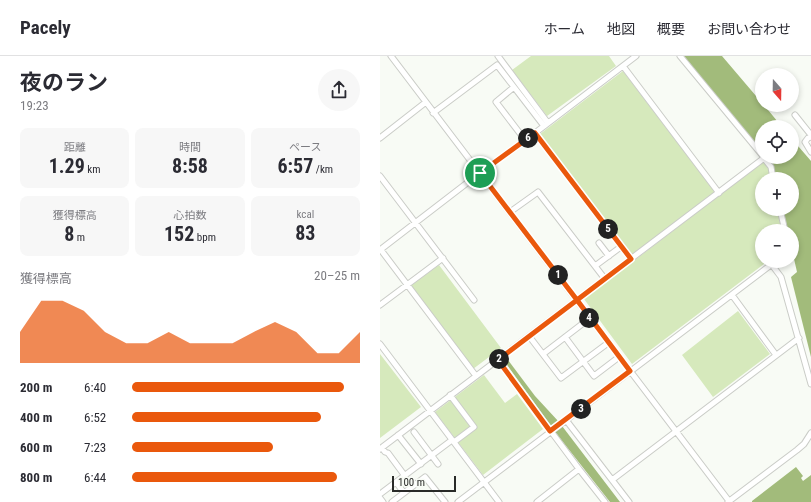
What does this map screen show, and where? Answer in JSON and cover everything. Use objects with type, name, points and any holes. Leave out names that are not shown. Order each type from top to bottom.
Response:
[{"type":"street","points":[[390,56],[577,300],[619,358],[728,501],[797,450],[807,440],[811,433]]},
{"type":"street","points":[[498,56],[548,123]]},
{"type":"street","points":[[476,376],[380,250],[623,66],[628,58],[636,56]]},
{"type":"street","points":[[680,56],[755,147]]},
{"type":"street","points":[[433,113],[497,65],[544,126]]},
{"type":"street","points":[[623,66],[719,193]]},
{"type":"street","points":[[514,87],[496,102],[525,140]]},
{"type":"street","points":[[380,138],[426,102]]},
{"type":"street","points":[[795,114],[811,136],[805,142],[811,152]]},
{"type":"street","points":[[535,133],[631,259]]},
{"type":"street","points":[[405,476],[388,453],[381,448],[719,193],[755,164]]},
{"type":"street","points":[[380,176],[474,300]]},
{"type":"street","points":[[510,212],[538,192],[605,279]]},
{"type":"street","points":[[599,243],[609,256]]},
{"type":"street","points":[[595,266],[622,246]]},
{"type":"street","points":[[380,305],[442,258]]},
{"type":"street","points":[[458,502],[767,268]]},
{"type":"street","points":[[776,268],[781,277],[811,384]]},
{"type":"street","points":[[732,294],[776,355]]},
{"type":"street","points":[[543,354],[590,318]]},
{"type":"street","points":[[529,336],[561,378],[608,343]]},
{"type":"street","points":[[565,337],[594,376],[619,358]]},
{"type":"street","points":[[612,480],[799,338]]},
{"type":"street","points":[[380,344],[499,502]]},
{"type":"street","points":[[498,360],[605,502]]},
{"type":"street","points":[[380,494],[432,455],[474,427],[450,395]]},
{"type":"street","points":[[566,420],[628,502]]},
{"type":"street","points":[[414,432],[438,464]]},
{"type":"street","points":[[398,435],[421,464]]},
{"type":"street","points":[[536,502],[579,469]]},
{"type":"street","points":[[393,502],[425,477],[441,501]]},
{"type":"street","points":[[396,482],[404,492]]},
{"type":"street","points":[[380,498],[383,502]]},
{"type":"shaded area","points":[[531,56],[609,56],[616,66],[547,116],[512,70]]},
{"type":"shaded area","points":[[684,56],[722,56],[755,95],[755,112],[770,112],[776,120],[755,120],[755,144]]},
{"type":"shaded area","points":[[623,71],[715,192],[632,255],[540,134]]},
{"type":"shaded area","points":[[799,147],[811,161],[811,357],[791,277],[797,272],[796,268],[799,268],[799,224],[786,224],[785,216],[799,216],[799,172],[774,172],[771,164],[799,164]]},
{"type":"shaded area","points":[[760,164],[766,164],[770,172],[755,172],[755,216],[779,216],[780,224],[755,224],[755,268],[759,268],[632,364],[584,299]]},
{"type":"shaded area","points":[[439,265],[501,348],[473,369],[410,286]]},
{"type":"shaded area","points":[[738,311],[770,354],[713,397],[682,355]]},
{"type":"shaded area","points":[[380,354],[421,407],[380,438]]},
{"type":"shaded area","points":[[508,360],[535,396],[559,422],[620,502],[610,502],[559,437],[505,362]]},
{"type":"shaded area","points":[[484,375],[505,403],[517,394],[543,429],[483,475],[435,412]]},
{"type":"shaded area","points":[[796,467],[803,476],[801,478],[803,481],[811,475],[811,502],[752,502],[752,501]]},
{"type":"route","points":[[480,173],[535,133],[631,259],[577,300],[630,371],[550,431],[498,360],[577,300],[480,173]]}]
